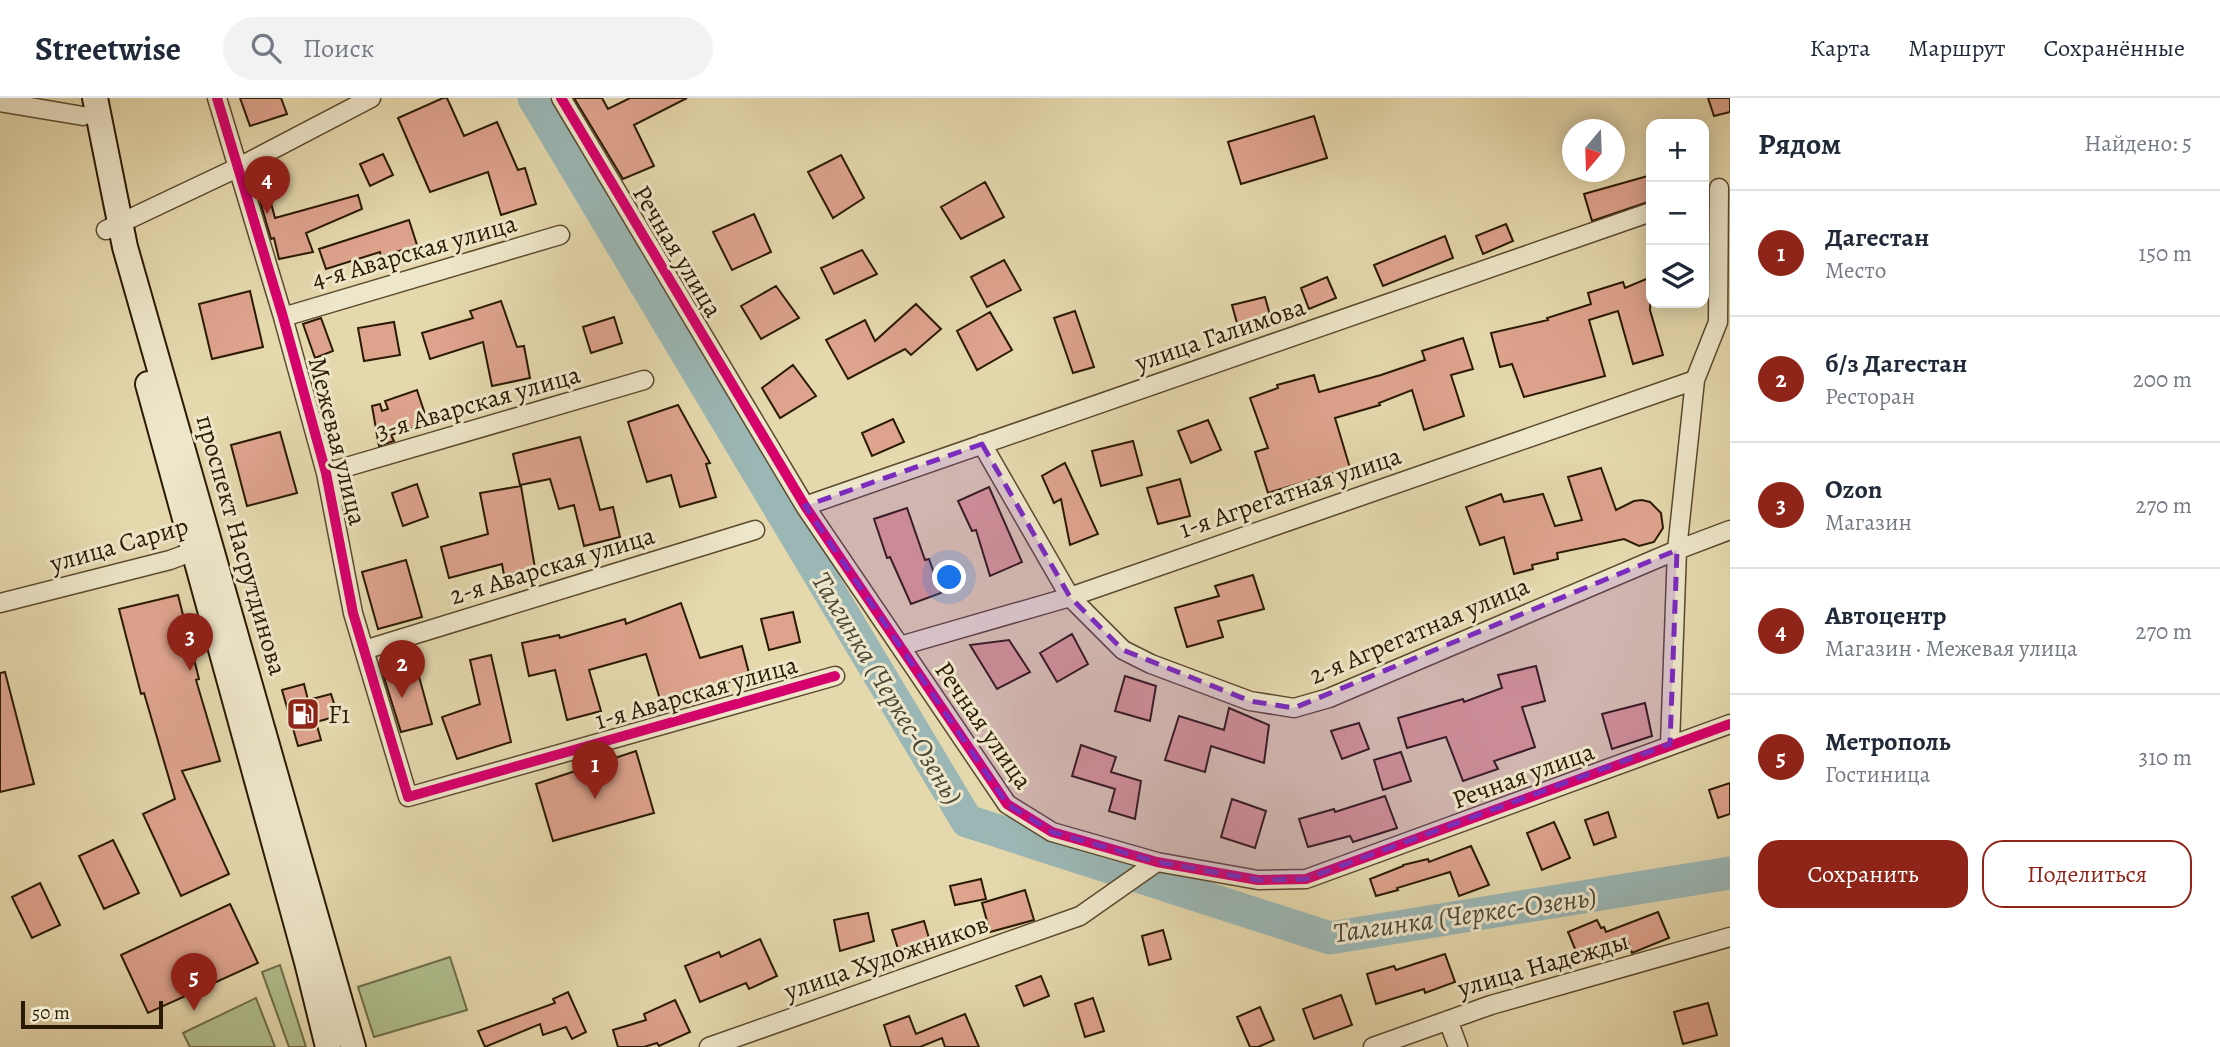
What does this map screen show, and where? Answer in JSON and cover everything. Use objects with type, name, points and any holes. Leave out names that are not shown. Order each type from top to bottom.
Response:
[{"type":"main road","name":"проспект Насрутдинова","points":[[86,104],[113,227],[203,548],[353,1047]]},
{"type":"main road","name":"проспект Насрутдинова","points":[[203,548],[328,1047]]},
{"type":"street","name":"Межевая улица","points":[[218,98],[326,473],[353,613],[408,797]]},
{"type":"street","points":[[113,227],[237,168],[339,105],[371,98]]},
{"type":"street","name":"Речная улица","points":[[561,98],[805,506],[1007,804],[1052,832],[1157,862],[1258,880],[1306,879],[1730,724]]},
{"type":"street","points":[[0,102],[86,104]]},
{"type":"street","points":[[1670,744],[1677,550],[1695,380],[1724,319],[1718,189]]},
{"type":"street","name":"улица Галимова","points":[[805,506],[1646,214]]},
{"type":"street","name":"4-я Аварская улица","points":[[283,317],[560,235]]},
{"type":"street","name":"3-я Аварская улица","points":[[326,473],[644,380]]},
{"type":"street","name":"1-я Агрегатная улица","points":[[900,646],[1070,597],[1695,380]]},
{"type":"street","name":"2-я Агрегатная улица","points":[[982,444],[1070,597],[1123,650],[1152,664],[1250,701],[1294,708],[1329,698],[1730,530]]},
{"type":"street","name":"2-я Аварская улица","points":[[364,650],[755,530]]},
{"type":"street","name":"улица Сарир","points":[[0,603],[203,548]]},
{"type":"street","name":"1-я Аварская улица","points":[[408,797],[835,676]]},
{"type":"street","name":"улица Художников","points":[[709,1047],[1080,916],[1157,862]]},
{"type":"street","name":"улица Надежды","points":[[1373,1047],[1491,1004],[1730,937]]},
{"type":"street","points":[[1448,1020],[1458,1047]]},
{"type":"highlighted area","points":[[982,444],[1070,597],[1123,650],[1250,701],[1294,708],[1677,550],[1670,744],[1306,879],[1258,880],[1157,862],[1052,832],[1007,804],[805,506]]},
{"type":"green space","points":[[450,957],[467,1010],[374,1037],[358,987]]},
{"type":"green space","points":[[280,965],[306,1047],[289,1047],[262,972]]},
{"type":"green space","points":[[256,998],[275,1047],[190,1047],[183,1033]]},
{"type":"building","points":[[240,98],[281,98],[287,114],[250,126]]},
{"type":"building","points":[[447,98],[464,136],[497,122],[518,170],[525,168],[536,204],[501,215],[488,172],[430,192],[398,118]]},
{"type":"building","points":[[574,98],[602,98],[608,109],[630,98],[687,98],[634,125],[654,166],[623,179]]},
{"type":"building","points":[[1708,98],[1730,98],[1730,112],[1714,116]]},
{"type":"building","points":[[1314,116],[1327,158],[1241,184],[1228,142]]},
{"type":"building","points":[[383,154],[393,175],[370,186],[360,164]]},
{"type":"building","points":[[841,155],[864,198],[833,218],[808,172]]},
{"type":"building","points":[[1646,176],[1646,203],[1592,221],[1584,194]]},
{"type":"building","points":[[985,182],[1004,217],[961,239],[941,207]]},
{"type":"building","points":[[268,192],[275,218],[358,195],[362,209],[306,233],[313,252],[279,259],[258,194]]},
{"type":"building","points":[[754,214],[771,252],[732,270],[713,232]]},
{"type":"building","points":[[409,220],[417,245],[381,257],[380,252],[326,269],[319,249]]},
{"type":"building","points":[[1506,224],[1513,241],[1483,254],[1476,236]]},
{"type":"building","points":[[1445,236],[1453,258],[1383,286],[1374,265]]},
{"type":"building","points":[[862,250],[877,274],[834,294],[821,268]]},
{"type":"building","points":[[1004,260],[1021,290],[987,307],[971,277]]},
{"type":"building","points":[[1327,277],[1336,298],[1309,309],[1301,288]]},
{"type":"building","points":[[1646,279],[1646,308],[1650,308],[1663,355],[1633,364],[1618,311],[1589,320],[1605,376],[1524,397],[1512,364],[1500,367],[1491,333],[1548,320],[1547,318],[1591,304],[1588,293],[1623,282],[1625,288]]},
{"type":"building","points":[[776,286],[799,318],[761,339],[741,306]]},
{"type":"building","points":[[250,291],[263,347],[212,359],[199,304]]},
{"type":"building","points":[[1265,297],[1273,326],[1240,334],[1232,305]]},
{"type":"building","points":[[501,301],[517,347],[524,346],[530,378],[492,386],[483,342],[430,359],[422,333],[473,318],[470,311]]},
{"type":"building","points":[[916,304],[941,329],[911,355],[905,349],[848,379],[826,340],[865,320],[875,341]]},
{"type":"building","points":[[1075,311],[1094,367],[1073,373],[1054,318]]},
{"type":"building","points":[[990,312],[1012,350],[977,370],[957,331]]},
{"type":"building","points":[[614,317],[622,343],[591,353],[583,327]]},
{"type":"building","points":[[321,318],[333,351],[315,358],[303,324]]},
{"type":"building","points":[[394,322],[400,355],[364,361],[358,328]]},
{"type":"building","points":[[1463,338],[1473,369],[1451,375],[1464,416],[1424,430],[1412,390],[1379,403],[1380,405],[1335,418],[1350,468],[1268,493],[1255,452],[1268,448],[1250,398],[1278,388],[1277,385],[1314,375],[1319,392],[1381,375],[1425,360],[1422,351]]},
{"type":"building","points":[[793,365],[816,396],[780,418],[762,388]]},
{"type":"building","points":[[417,390],[428,423],[391,435],[394,441],[379,446],[372,406],[380,404],[382,411],[388,409],[385,401]]},
{"type":"building","points":[[678,405],[710,463],[706,464],[716,497],[680,507],[671,475],[647,482],[628,422]]},
{"type":"building","points":[[893,419],[904,442],[872,456],[862,433]]},
{"type":"building","points":[[1208,420],[1221,450],[1191,463],[1178,431]]},
{"type":"building","points":[[280,432],[297,493],[247,506],[231,445]]},
{"type":"building","points":[[580,437],[600,510],[613,507],[620,537],[584,546],[574,505],[559,509],[550,479],[520,485],[513,454]]},
{"type":"building","points":[[1133,441],[1142,475],[1101,486],[1092,451]]},
{"type":"building","points":[[1065,463],[1098,534],[1070,545],[1061,499],[1054,503],[1042,476]]},
{"type":"building","points":[[1601,468],[1616,510],[1642,500],[1650,502],[1661,513],[1663,528],[1654,542],[1639,546],[1624,539],[1557,553],[1558,559],[1532,565],[1533,569],[1514,574],[1504,537],[1480,545],[1466,507],[1501,494],[1504,502],[1543,494],[1555,526],[1582,520],[1568,477]]},
{"type":"building","points":[[1180,479],[1190,516],[1158,524],[1147,488]]},
{"type":"building","points":[[417,484],[428,517],[403,526],[392,493]]},
{"type":"building","points":[[521,486],[536,574],[505,581],[502,564],[449,578],[441,547],[488,534],[480,493]]},
{"type":"building","points":[[989,487],[1022,562],[990,576],[976,530],[972,531],[958,501]]},
{"type":"building","points":[[907,508],[925,560],[929,559],[941,593],[911,604],[890,557],[887,558],[874,519]]},
{"type":"building","points":[[406,560],[422,617],[378,629],[362,572]]},
{"type":"building","points":[[1253,575],[1264,609],[1218,621],[1223,637],[1187,647],[1175,608],[1219,596],[1215,586]]},
{"type":"building","points":[[178,595],[199,679],[196,680],[220,761],[182,771],[229,874],[181,896],[143,814],[175,799],[144,693],[141,694],[119,609]]},
{"type":"building","points":[[681,603],[700,658],[742,646],[750,677],[709,687],[711,695],[663,709],[646,654],[589,670],[601,711],[567,720],[555,670],[529,676],[522,643],[559,635],[560,638],[625,619],[626,624]]},
{"type":"building","points":[[793,612],[800,642],[769,650],[761,619]]},
{"type":"building","points":[[1072,634],[1088,664],[1057,682],[1040,653]]},
{"type":"building","points":[[1009,640],[1030,672],[997,689],[970,645]]},
{"type":"building","points":[[491,655],[511,742],[457,759],[442,717],[480,704],[470,660]]},
{"type":"building","points":[[415,662],[432,724],[401,732],[382,671]]},
{"type":"building","points":[[1536,666],[1545,701],[1522,707],[1535,747],[1494,761],[1498,769],[1463,781],[1446,737],[1407,748],[1398,718],[1463,699],[1464,702],[1502,688],[1498,675]]},
{"type":"building","points":[[5,672],[34,784],[0,792],[0,673]]},
{"type":"building","points":[[1125,676],[1156,686],[1150,721],[1115,711]]},
{"type":"building","points":[[304,684],[308,700],[331,694],[338,716],[316,722],[321,740],[298,746],[282,690]]},
{"type":"building","points":[[1645,703],[1652,736],[1612,749],[1602,714]]},
{"type":"building","points":[[1229,708],[1269,725],[1264,763],[1211,746],[1205,772],[1165,760],[1179,716],[1224,730]]},
{"type":"building","points":[[1359,723],[1369,749],[1342,759],[1331,731]]},
{"type":"building","points":[[1081,745],[1116,757],[1111,772],[1141,781],[1135,819],[1109,811],[1115,789],[1072,776]]},
{"type":"building","points":[[636,751],[654,813],[553,841],[536,784]]},
{"type":"building","points":[[1401,752],[1411,781],[1383,790],[1374,760]]},
{"type":"building","points":[[1730,783],[1730,814],[1718,818],[1709,790]]},
{"type":"building","points":[[1385,796],[1397,828],[1353,842],[1350,836],[1308,847],[1299,819],[1334,809],[1335,812]]},
{"type":"building","points":[[1232,799],[1266,811],[1255,848],[1221,837]]},
{"type":"building","points":[[1608,812],[1616,837],[1594,845],[1585,820]]},
{"type":"building","points":[[1554,822],[1570,858],[1542,870],[1527,833]]},
{"type":"building","points":[[113,840],[139,893],[104,909],[79,856]]},
{"type":"building","points":[[1471,846],[1489,885],[1459,896],[1450,872],[1376,896],[1370,879],[1403,865],[1428,859],[1429,862]]},
{"type":"building","points":[[981,879],[986,899],[955,905],[950,886]]},
{"type":"building","points":[[40,883],[60,925],[32,938],[12,897]]},
{"type":"building","points":[[1025,890],[1034,920],[990,932],[982,903]]},
{"type":"building","points":[[230,904],[258,963],[148,1013],[121,955]]},
{"type":"building","points":[[1658,912],[1669,938],[1632,953],[1628,942],[1580,961],[1568,932],[1597,920],[1606,932]]},
{"type":"building","points":[[868,913],[874,941],[840,951],[834,920]]},
{"type":"building","points":[[924,921],[933,952],[902,961],[892,930]]},
{"type":"building","points":[[1163,930],[1171,959],[1149,965],[1142,936]]},
{"type":"building","points":[[760,939],[777,976],[749,989],[746,983],[700,1002],[685,966],[719,952],[721,957]]},
{"type":"building","points":[[1445,954],[1455,982],[1425,993],[1424,989],[1376,1004],[1367,974],[1394,966],[1396,970]]},
{"type":"building","points":[[1041,976],[1049,996],[1024,1006],[1016,986]]},
{"type":"building","points":[[568,992],[586,1032],[572,1039],[566,1027],[543,1035],[540,1024],[485,1047],[478,1031],[555,1003],[553,999]]},
{"type":"building","points":[[1341,995],[1352,1025],[1314,1039],[1303,1009]]},
{"type":"building","points":[[1093,998],[1104,1031],[1085,1037],[1075,1004]]},
{"type":"building","points":[[675,1000],[690,1032],[659,1046],[657,1043],[644,1047],[618,1047],[613,1030],[646,1020],[644,1014]]},
{"type":"building","points":[[1708,1003],[1717,1035],[1683,1044],[1674,1012]]},
{"type":"building","points":[[1260,1007],[1274,1040],[1258,1047],[1250,1047],[1237,1017]]},
{"type":"building","points":[[965,1014],[979,1047],[945,1047],[942,1038],[920,1047],[891,1047],[884,1025],[909,1016],[916,1034]]},
{"type":"waterway","name":"Талгинка (Черкес-Озень)","points":[[534,98],[967,821],[1330,938],[1730,873]]},
{"type":"cycle path","points":[[217,98],[283,317],[326,473],[353,613],[408,797],[835,676]]},
{"type":"cycle path","points":[[561,98],[805,506],[1007,804],[1052,832],[1157,862],[1258,880],[1306,879],[1730,724]]},
{"type":"place","name":"Автоцентр","points":[[267,214]]},
{"type":"place","name":"Ozon","points":[[190,671]]},
{"type":"place","name":"б/з Дагестан","points":[[402,698]]},
{"type":"place","name":"F1","points":[[303,714]]},
{"type":"place","name":"Дагестан","points":[[595,799]]},
{"type":"place","name":"Метрополь","points":[[194,1011]]}]
